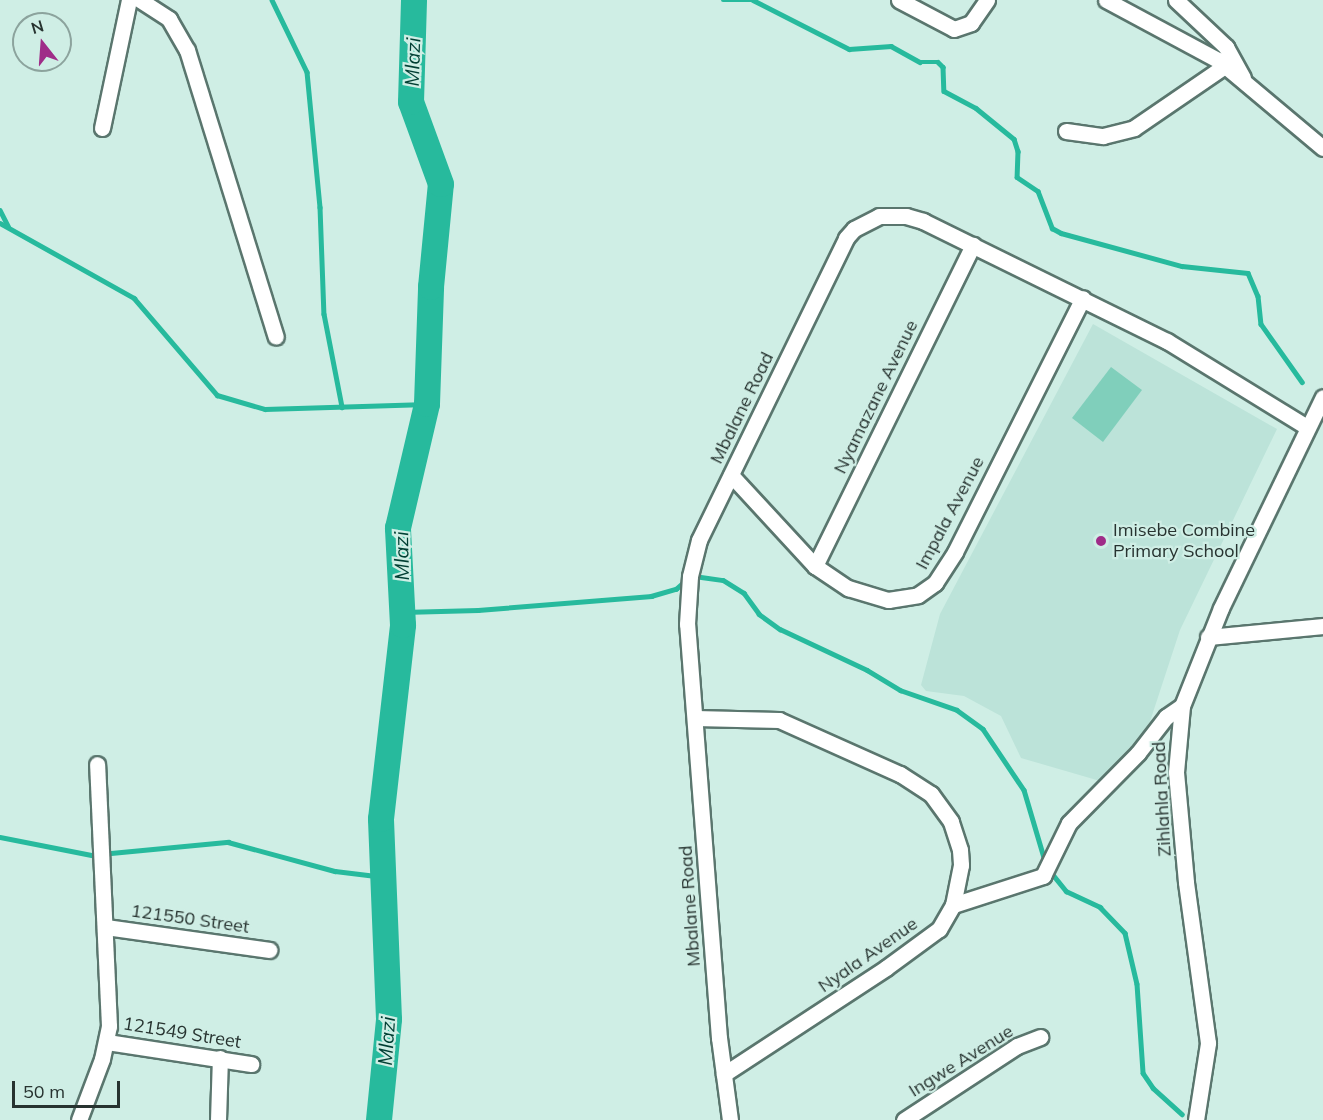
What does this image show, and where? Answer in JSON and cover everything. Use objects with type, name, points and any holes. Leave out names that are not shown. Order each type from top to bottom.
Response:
[{"type":"street","points":[[102,128],[129,0]]},
{"type":"street","points":[[140,0],[169,19],[187,50],[276,337]]},
{"type":"street","points":[[900,0],[954,29],[971,23],[987,0]]},
{"type":"street","points":[[1106,0],[1226,65],[1323,148]]},
{"type":"street","points":[[1176,0],[1226,47],[1244,80]]},
{"type":"street","points":[[1066,131],[1103,136],[1134,129],[1226,65]]},
{"type":"street","name":"Mbalane Road","points":[[730,1120],[724,1074],[687,624],[690,573],[699,540],[846,238],[854,229],[879,216],[906,216],[1083,298],[1203,361],[1308,427]]},
{"type":"street","name":"Nyamazane Avenue","points":[[815,566],[973,246]]},
{"type":"street","name":"Impala Avenue","points":[[731,475],[815,566],[848,588],[888,600],[918,595],[935,583],[955,552],[1083,298]]},
{"type":"street","name":"Zihlahla Road","points":[[1201,1118],[1208,1043],[1186,882],[1176,772],[1182,706],[1208,637],[1323,397]]},
{"type":"street","points":[[1208,637],[1323,626]]},
{"type":"street","points":[[953,905],[1043,876],[1069,823],[1138,753],[1166,717],[1182,706]]},
{"type":"street","name":"Nyala Avenue","points":[[695,717],[779,720],[916,783],[944,810],[957,835],[961,865],[953,905],[939,928],[923,942],[724,1074]]},
{"type":"street","points":[[79,1120],[107,1042],[106,927],[97,764]]},
{"type":"street","name":"121550 Street","points":[[106,927],[269,950]]},
{"type":"street","name":"Ingwe Avenue","points":[[904,1120],[1017,1046],[1040,1037]]},
{"type":"street","name":"121549 Street","points":[[107,1042],[251,1064]]},
{"type":"street","points":[[218,1120],[220,1058]]},
{"type":"shaded area","name":"Imisebe Combine Primary School","points":[[1093,324],[1277,429],[1180,630],[1141,749],[1107,783],[1021,758],[1001,716],[964,696],[926,691],[921,685],[940,614]]},
{"type":"green space","points":[[1111,367],[1142,390],[1103,442],[1072,418]]},
{"type":"waterway","points":[[272,0],[307,72],[320,207],[324,314],[342,407]]},
{"type":"waterway","name":"Mlazi","points":[[379,1120],[389,1019],[381,819],[403,625],[398,528],[427,404],[431,287],[441,184],[411,102],[414,0]]},
{"type":"waterway","points":[[723,0],[753,0]]},
{"type":"waterway","points":[[753,0],[849,49],[891,46],[920,62],[938,62],[943,67],[944,91],[976,108],[1014,139],[1018,151],[1017,177],[1038,191],[1052,228],[1061,233],[1182,266],[1248,273],[1258,296],[1261,324],[1302,382]]},
{"type":"waterway","points":[[0,210],[8,226]]},
{"type":"waterway","points":[[0,223],[134,298],[217,395],[265,409],[427,404]]},
{"type":"waterway","points":[[694,576],[723,580],[744,593],[759,614],[780,629],[867,670],[900,690],[957,710],[983,729],[1024,790],[1045,861]]},
{"type":"waterway","points":[[403,612],[478,610],[651,596],[676,589],[687,579]]},
{"type":"waterway","points":[[0,837],[92,855]]},
{"type":"waterway","points":[[111,853],[228,842],[335,871],[384,877]]},
{"type":"waterway","points":[[1050,871],[1066,891],[1100,907],[1125,933],[1137,984],[1143,1073],[1153,1088],[1182,1114]]},
{"type":"place","name":"Imisebe Combine Primary School","points":[[1101,541]]}]
